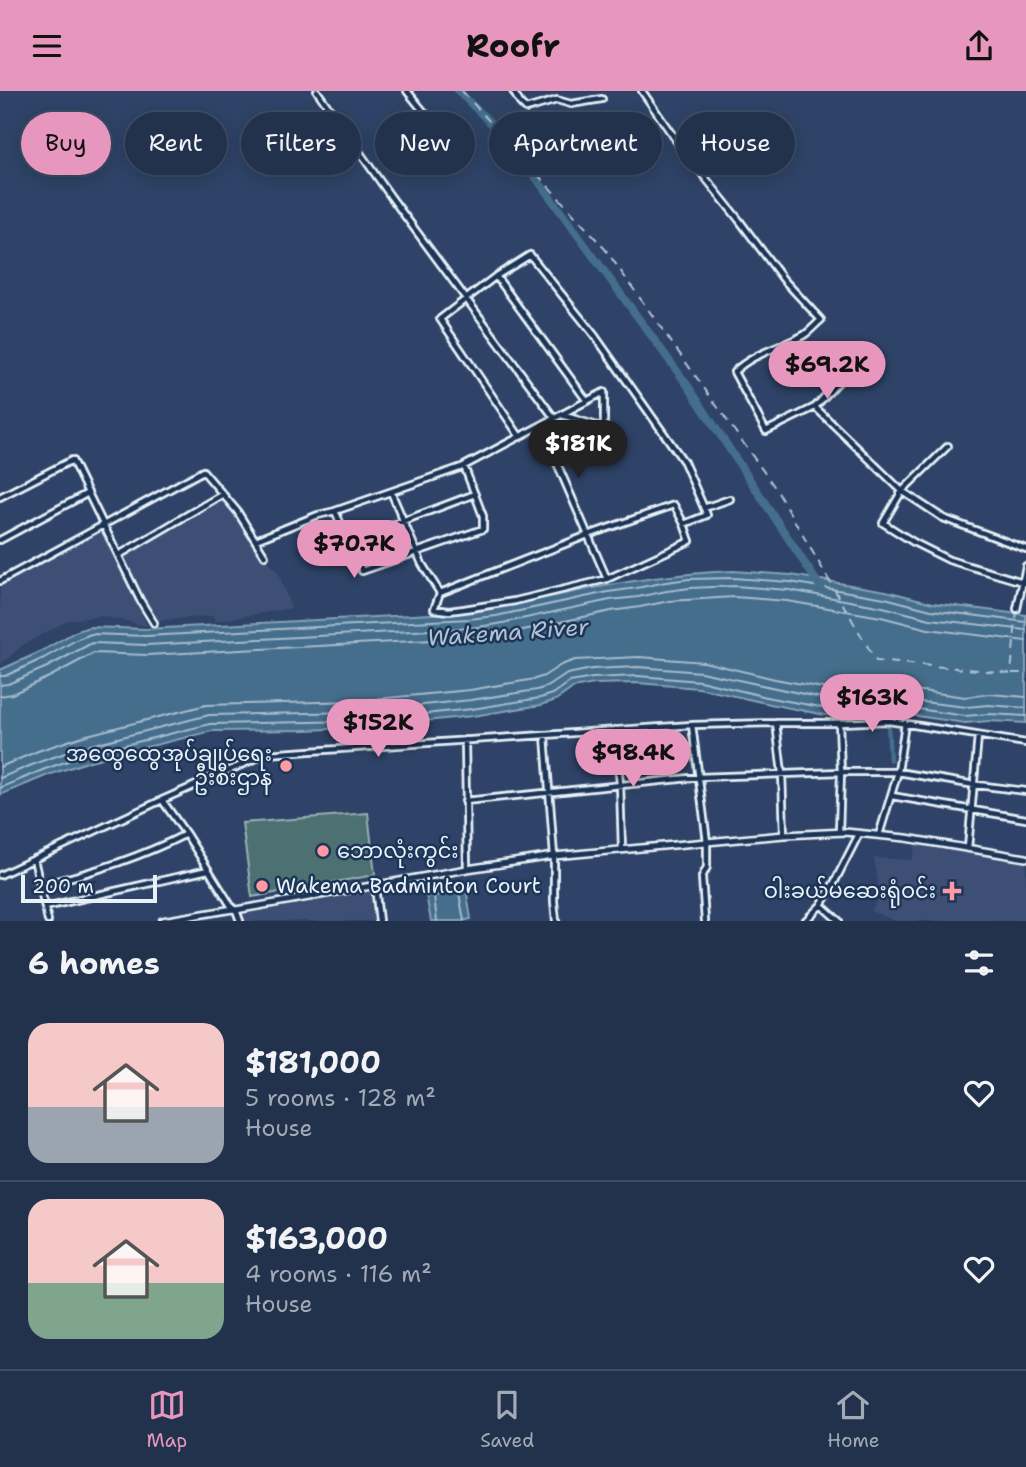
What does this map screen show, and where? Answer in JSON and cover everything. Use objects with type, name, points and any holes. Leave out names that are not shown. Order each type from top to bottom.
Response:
[{"type":"street","points":[[317,91],[391,197],[555,419]]},
{"type":"street","points":[[407,91],[424,112]]},
{"type":"street","points":[[513,91],[526,109],[557,100],[571,104],[602,99]]},
{"type":"street","points":[[642,91],[783,279],[821,320],[805,334],[742,364],[734,372],[766,431],[815,407],[840,380]]},
{"type":"street","points":[[520,437],[440,319],[530,254],[595,335],[684,462],[707,515],[684,524]]},
{"type":"street","points":[[496,277],[587,401]]},
{"type":"street","points":[[256,540],[318,515],[464,466],[604,392],[604,428],[608,441],[556,461],[607,579]]},
{"type":"street","points":[[815,407],[902,491],[943,517],[1026,549]]},
{"type":"street","points":[[561,415],[604,428]]},
{"type":"street","points":[[948,446],[902,491],[883,523],[949,560],[1024,583]]},
{"type":"street","points":[[0,497],[72,460],[140,600],[154,623]]},
{"type":"street","points":[[335,511],[362,571],[483,529],[483,516],[464,466]]},
{"type":"street","points":[[0,581],[203,471],[237,511],[265,555]]},
{"type":"street","points":[[391,492],[417,552],[440,593]]},
{"type":"street","points":[[0,540],[88,493]]},
{"type":"street","points":[[119,555],[223,494]]},
{"type":"street","points":[[350,541],[475,494]]},
{"type":"street","points":[[705,508],[730,499]]},
{"type":"street","points":[[674,505],[684,524],[690,541],[607,579],[515,601],[449,611],[434,609],[440,593],[588,535],[674,505]]},
{"type":"street","points":[[1017,608],[1026,566]]},
{"type":"street","points":[[0,875],[266,754],[692,725],[889,721],[1026,743]]},
{"type":"street","points":[[776,723],[782,773],[784,835]]},
{"type":"street","points":[[839,723],[839,832]]},
{"type":"street","points":[[879,835],[898,772],[905,723]]},
{"type":"street","points":[[692,725],[707,842],[707,867],[702,877],[705,921]]},
{"type":"street","points":[[615,730],[622,849]]},
{"type":"street","points":[[545,736],[556,921]]},
{"type":"street","points":[[968,848],[978,736]]},
{"type":"street","points":[[465,740],[467,869]]},
{"type":"street","points":[[465,801],[699,777],[782,773],[898,772],[1026,791]]},
{"type":"street","points":[[892,796],[1026,818]]},
{"type":"street","points":[[162,800],[240,921]]},
{"type":"street","points":[[162,921],[554,856],[784,835],[839,832],[879,835],[1026,858]]},
{"type":"street","points":[[40,884],[85,875],[156,850],[186,834]]},
{"type":"street","points":[[804,921],[821,905],[859,834]]},
{"type":"street","points":[[34,859],[48,921]]},
{"type":"street","points":[[45,907],[208,870]]},
{"type":"street","points":[[375,886],[379,921]]},
{"type":"street","points":[[821,905],[839,921]]},
{"type":"shaded area","points":[[221,500],[234,514],[263,558],[278,572],[291,608],[216,621],[212,616],[155,621],[124,557]]},
{"type":"shaded area","points":[[103,529],[147,626],[102,616],[68,620],[23,645],[0,665],[0,586]]},
{"type":"shaded area","name":"ဝါးခယ်မဆေးရုံဝင်း","points":[[916,843],[1026,862],[1026,921],[895,921],[871,911],[877,900],[878,882],[874,858],[912,860]]},
{"type":"shaded area","points":[[371,891],[374,921],[244,921],[242,915]]},
{"type":"green space","points":[[368,813],[375,875],[252,897],[242,823]]},
{"type":"water","name":"Wakema River","points":[[733,571],[791,575],[886,591],[933,603],[1026,615],[1026,723],[965,723],[888,715],[877,705],[858,708],[838,716],[825,715],[699,688],[637,683],[594,684],[573,688],[556,700],[541,705],[473,716],[358,728],[212,731],[90,761],[0,795],[0,670],[89,627],[146,629],[469,612],[627,582]]},
{"type":"water","points":[[465,882],[471,919],[431,921],[425,889]]},
{"type":"waterway","points":[[458,91],[509,141],[688,386],[821,588]]},
{"type":"waterway","points":[[888,723],[890,760]]},
{"type":"ferry route","points":[[462,91],[605,249],[776,489],[876,661],[1011,673]]},
{"type":"ferry route","points":[[1017,610],[1011,673],[1026,673]]},
{"type":"place","name":"အထွေထွေအုပ်ချုပ်ရေး ဦးစီးဌာန","points":[[286,766]]},
{"type":"place","name":"ဘောလုံးကွင်း","points":[[323,851]]},
{"type":"place","name":"Wakema Badminton Court","points":[[262,886]]},
{"type":"place","name":"ဝါးခယ်မဆေးရုံဝင်း","points":[[952,891]]}]
